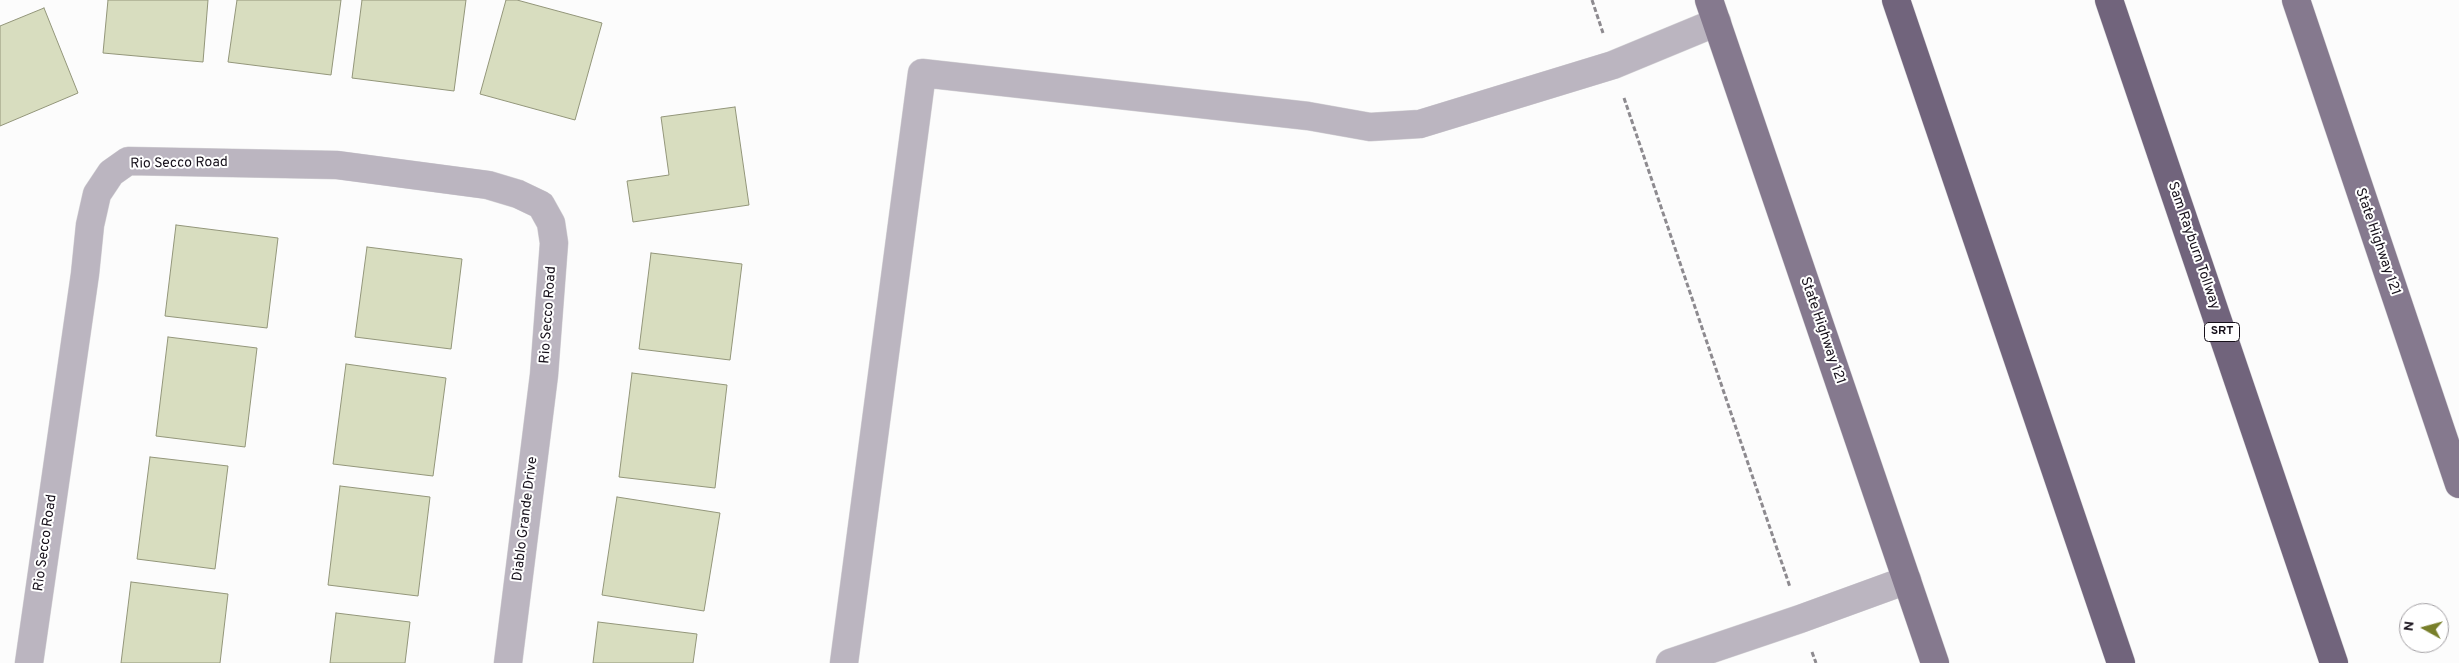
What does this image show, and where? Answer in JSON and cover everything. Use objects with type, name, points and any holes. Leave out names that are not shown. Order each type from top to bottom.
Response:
[{"type":"highway","points":[[1896,0],[2120,663]]},
{"type":"highway","name":"Sam Rayburn Tollway","points":[[2110,0],[2334,663]]},
{"type":"main road","name":"State Highway 121","points":[[2296,0],[2459,484]]},
{"type":"main road","name":"State Highway 121","points":[[1713,11],[1935,663]]},
{"type":"street","points":[[844,663],[922,73],[1308,116],[1370,127],[1420,124],[1613,65],[1713,11]]},
{"type":"street","name":"Rio Secco Road","points":[[29,663],[85,274],[90,225],[97,194],[111,173],[128,161],[337,165],[488,185],[518,194],[541,205],[551,223],[554,243],[544,375]]},
{"type":"street","name":"Diablo Grande Drive","points":[[508,663],[544,375]]},
{"type":"street","points":[[1670,663],[1907,580]]},
{"type":"path","points":[[1592,0],[1602,26]]},
{"type":"path","points":[[1623,94],[1791,591]]},
{"type":"path","points":[[1810,646],[1816,663]]},
{"type":"building","points":[[108,0],[208,0],[203,62],[103,53]]},
{"type":"building","points":[[237,0],[341,0],[331,75],[228,62]]},
{"type":"building","points":[[362,0],[466,0],[454,91],[352,78]]},
{"type":"building","points":[[506,0],[517,0],[602,23],[575,120],[480,94]]},
{"type":"building","points":[[44,8],[78,93],[0,126],[0,26]]},
{"type":"building","points":[[735,107],[749,205],[633,222],[627,181],[669,175],[661,117]]},
{"type":"building","points":[[176,225],[278,238],[267,328],[165,316]]},
{"type":"building","points":[[367,247],[462,259],[451,349],[355,337]]},
{"type":"building","points":[[651,253],[742,264],[730,360],[639,349]]},
{"type":"building","points":[[168,337],[257,348],[245,447],[156,436]]},
{"type":"building","points":[[346,364],[446,378],[433,476],[333,464]]},
{"type":"building","points":[[632,373],[727,385],[715,488],[619,477]]},
{"type":"building","points":[[150,457],[228,466],[215,569],[137,559]]},
{"type":"building","points":[[340,486],[430,497],[418,596],[328,585]]},
{"type":"building","points":[[617,497],[720,513],[704,611],[602,595]]},
{"type":"building","points":[[131,582],[228,594],[220,663],[121,663]]},
{"type":"building","points":[[336,613],[410,622],[405,663],[330,663]]},
{"type":"building","points":[[598,622],[697,634],[693,663],[593,663]]}]
